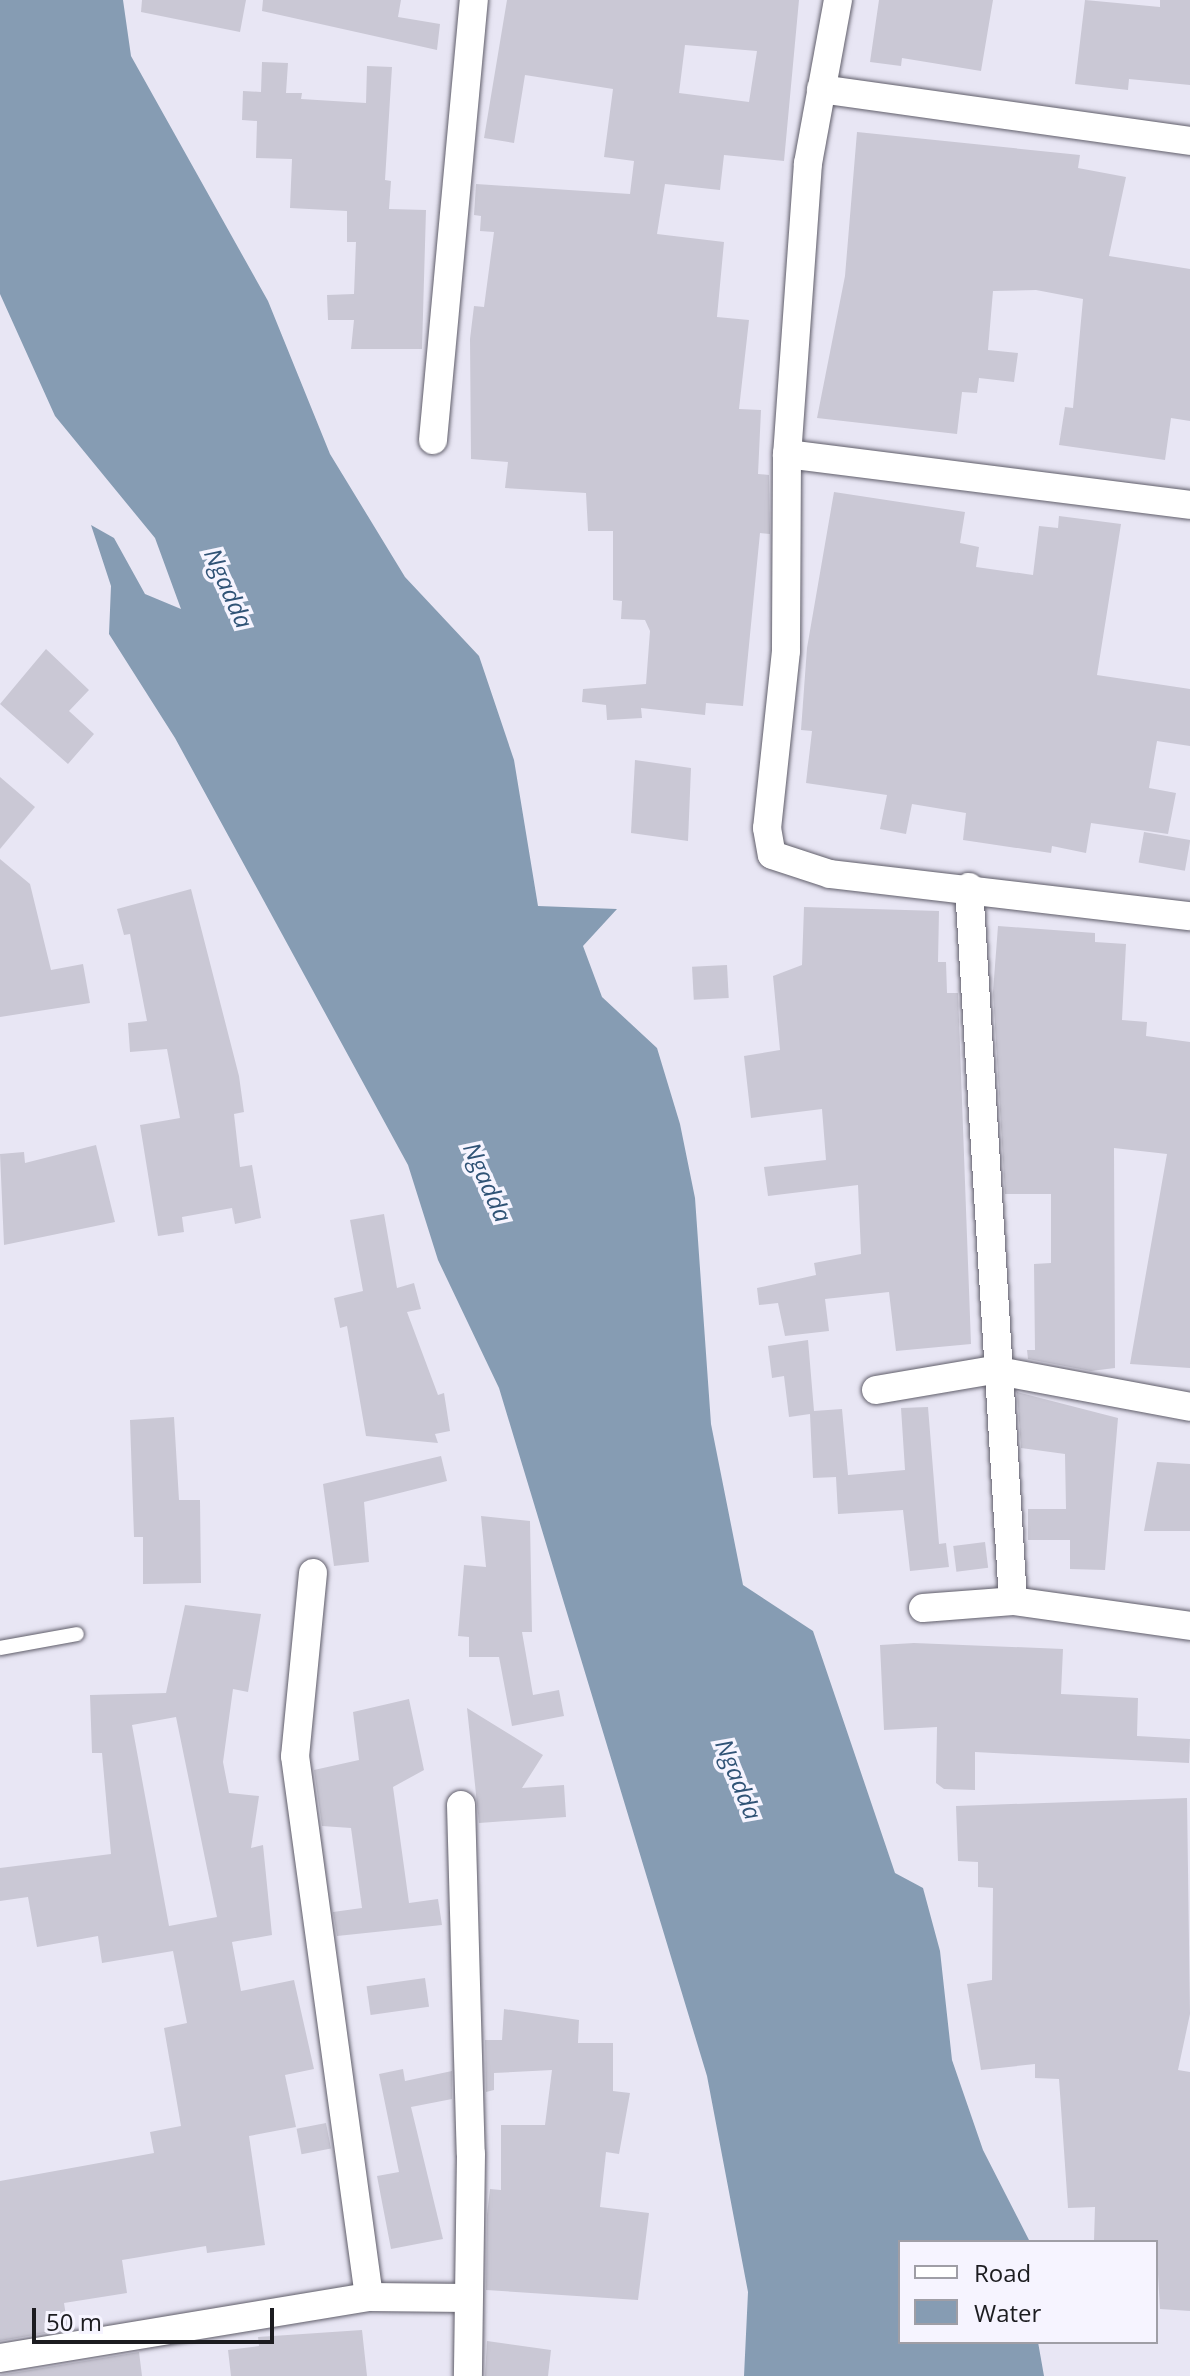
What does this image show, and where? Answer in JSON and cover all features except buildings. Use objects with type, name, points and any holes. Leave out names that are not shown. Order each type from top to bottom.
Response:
[{"type":"street","points":[[433,440],[474,0]]},
{"type":"street","points":[[838,0],[808,163],[787,454],[786,651],[767,828],[772,855],[830,874],[969,887],[1190,916]]},
{"type":"street","points":[[821,89],[1190,141]]},
{"type":"street","points":[[787,454],[1190,505]]},
{"type":"street","points":[[969,887],[993,1370],[1013,1601]]},
{"type":"street","points":[[876,1390],[993,1370],[1190,1407]]},
{"type":"street","points":[[313,1573],[295,1756],[369,2297]]},
{"type":"street","points":[[923,1608],[1013,1601],[1190,1626]]},
{"type":"street","points":[[461,1805],[471,2154],[468,2376]]},
{"type":"street","points":[[0,2358],[369,2297],[467,2298]]},
{"type":"lane","points":[[0,1648],[77,1634]]},
{"type":"water","name":"Ngadda","points":[[0,0],[123,0],[131,56],[268,301],[330,454],[405,577],[479,656],[514,760],[538,906],[617,909],[583,946],[602,997],[657,1048],[680,1124],[695,1198],[711,1424],[743,1585],[813,1631],[895,1873],[923,1888],[940,1951],[952,2060],[983,2150],[1029,2240],[898,2240],[898,2344],[1038,2344],[1044,2376],[744,2376],[748,2292],[707,2076],[499,1388],[438,1260],[408,1165],[175,738],[109,634],[111,586],[91,525],[114,538],[145,594],[181,609],[155,538],[55,416],[0,294]]}]
